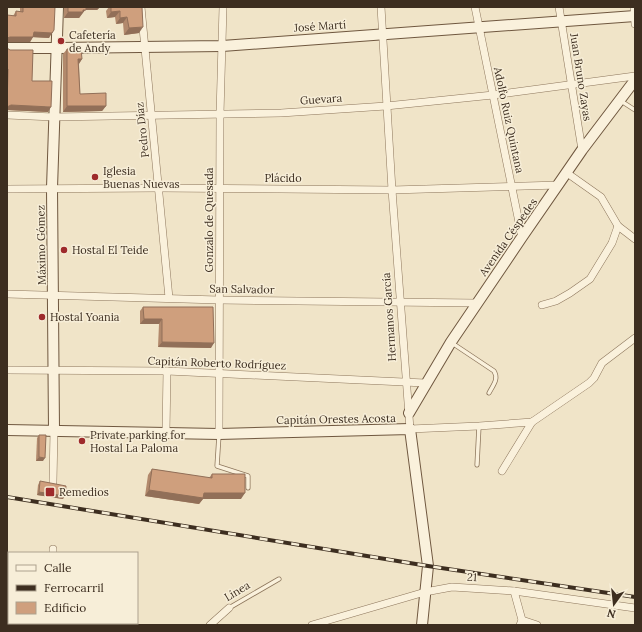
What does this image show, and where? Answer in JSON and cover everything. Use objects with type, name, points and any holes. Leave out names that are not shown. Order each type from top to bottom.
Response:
[{"type":"street","name":"Máximo Gómez","points":[[53,482],[54,295],[52,188],[58,48],[58,7]]},
{"type":"street","name":"Pedro Díaz","points":[[141,7],[169,298]]},
{"type":"street","name":"Gonzalo de Quesada","points":[[219,434],[220,114],[223,7]]},
{"type":"street","name":"Hermanos García","points":[[381,7],[386,106],[406,382],[410,429],[428,566],[422,625]]},
{"type":"street","name":"Adolfo Ruiz Quintana","points":[[475,7],[522,237]]},
{"type":"street","name":"Juan Bruno Zayas","points":[[559,7],[582,150]]},
{"type":"street","name":"José Martí","points":[[7,48],[222,46],[635,16]]},
{"type":"street","name":"Guevara","points":[[7,115],[54,117],[282,113],[386,106],[492,95],[635,76]]},
{"type":"street","name":"Avenida Céspedes","points":[[409,413],[477,303],[582,150],[635,80]]},
{"type":"street","points":[[567,173],[601,197],[618,226],[635,239]]},
{"type":"street","name":"Plácido","points":[[7,189],[220,188],[392,190],[559,184]]},
{"type":"street","points":[[542,305],[556,301],[590,279],[612,243],[618,226]]},
{"type":"street","name":"San Salvador","points":[[7,294],[219,300],[477,303]]},
{"type":"street","points":[[502,471],[532,422],[589,383],[594,378],[602,363],[635,338]]},
{"type":"street","name":"Capitán Roberto Rodríguez","points":[[7,370],[167,371],[426,384]]},
{"type":"street","points":[[166,432],[167,371]]},
{"type":"street","name":"Capitán Orestes Acosta","points":[[7,430],[219,434],[410,429],[532,422]]},
{"type":"street","name":"21","points":[[312,625],[425,592],[452,587],[514,591],[635,608]]},
{"type":"street","points":[[514,591],[521,623],[537,625]]},
{"type":"street","name":"Línea","points":[[210,625],[229,608]]},
{"type":"lane","points":[[620,100],[635,110]]},
{"type":"lane","points":[[452,342],[494,371],[496,380],[489,393]]},
{"type":"lane","points":[[477,465],[479,426]]},
{"type":"lane","points":[[219,434],[217,466],[248,476],[248,488]]},
{"type":"lane","name":"Línea","points":[[229,608],[278,579]]},
{"type":"building","points":[[23,7],[55,7],[54,30],[52,33],[34,32],[33,37],[7,38],[7,15],[16,16],[16,11],[23,12]]},
{"type":"building","points":[[68,7],[86,7],[86,10],[83,10],[83,12],[68,12]]},
{"type":"building","points":[[111,7],[142,7],[143,27],[129,28],[127,17],[120,18],[120,11],[111,12]]},
{"type":"building","points":[[7,48],[10,50],[33,50],[32,81],[52,81],[51,107],[11,105],[7,107]]},
{"type":"building","points":[[67,49],[81,49],[82,59],[78,59],[80,94],[106,93],[106,106],[67,106]]},
{"type":"building","points":[[143,307],[213,307],[214,343],[162,342],[162,319],[144,319]]},
{"type":"building","points":[[39,435],[46,435],[45,458],[39,457]]},
{"type":"building","points":[[152,469],[212,478],[212,474],[245,474],[245,493],[204,493],[203,498],[149,490]]},
{"type":"building","name":"Remedios","points":[[40,481],[66,486],[65,496],[39,492]]},
{"type":"railway","points":[[7,497],[428,566],[635,597]]},
{"type":"place","name":"Cafetería de Andy","points":[[61,41]]},
{"type":"place","name":"Iglesia Buenas Nuevas","points":[[95,177]]},
{"type":"place","name":"Hostal El Teide","points":[[64,250]]},
{"type":"place","name":"Hostal Yoania","points":[[42,317]]},
{"type":"place","name":"Private parking for Hostal La Paloma","points":[[82,441]]},
{"type":"place","name":"Remedios","points":[[50,492]]}]
